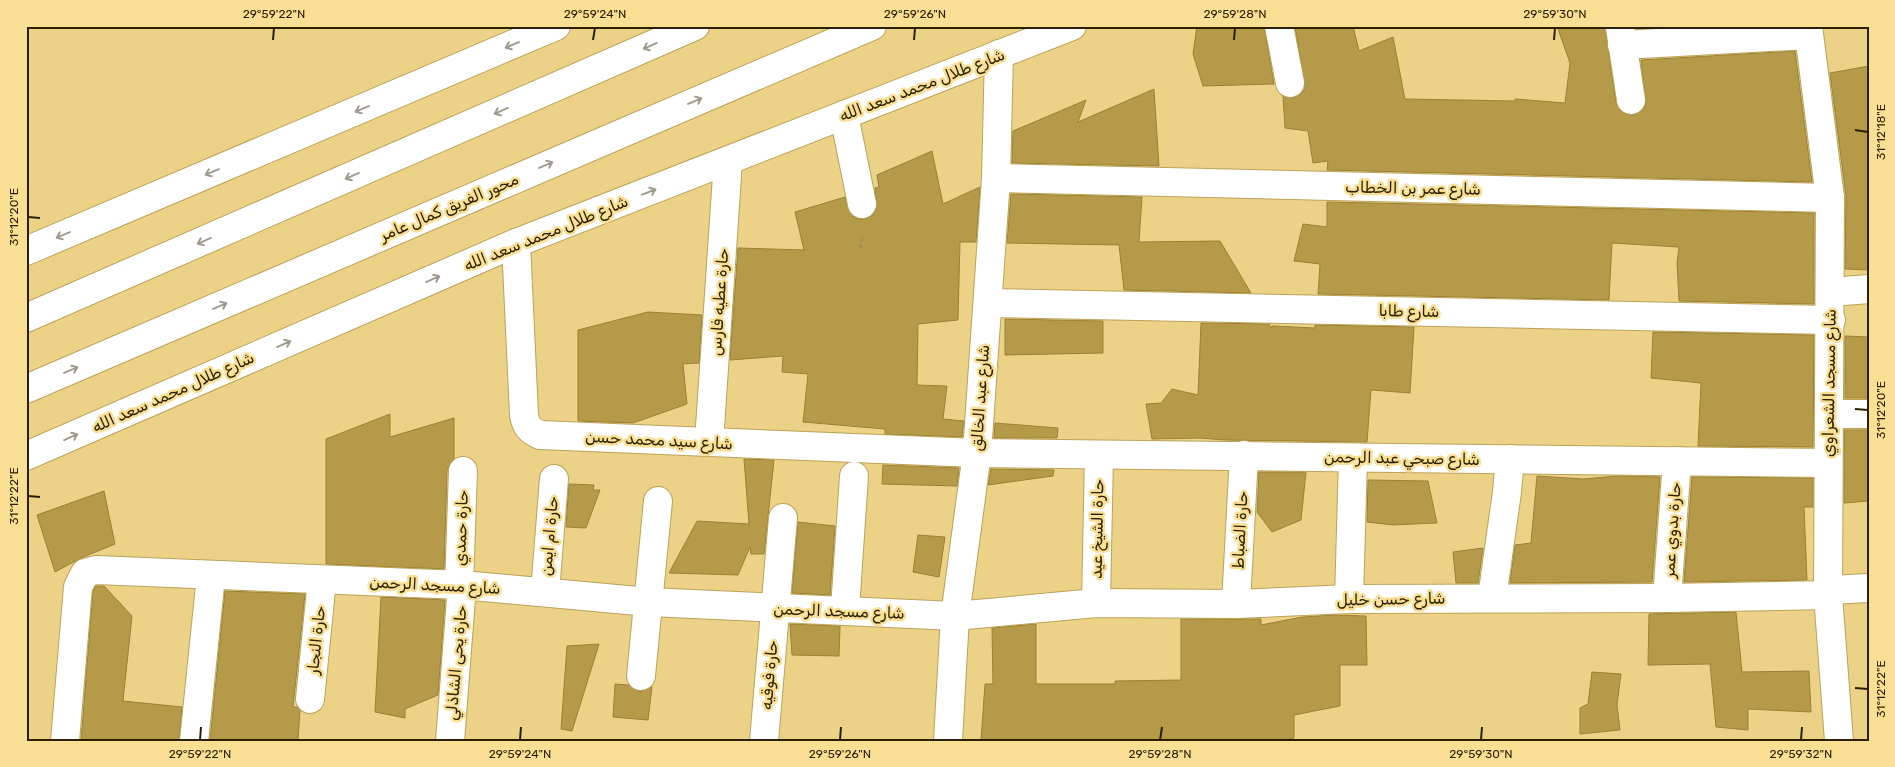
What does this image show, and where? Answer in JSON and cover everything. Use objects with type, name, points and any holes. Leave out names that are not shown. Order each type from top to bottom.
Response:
[{"type":"main road","points":[[26,251],[556,26]]},
{"type":"main road","points":[[26,318],[695,26]]},
{"type":"main road","name":"محور الفريق كمال عامر","points":[[26,389],[872,26]]},
{"type":"main road","name":"شارع طلال محمد سعد الله","points":[[26,456],[516,243],[1072,26]]},
{"type":"main road","points":[[1279,26],[1290,83]]},
{"type":"main road","points":[[1631,100],[1621,35],[1809,31]]},
{"type":"main road","name":"شارع مسجد الشعراوي","points":[[1809,31],[1830,198],[1831,320],[1828,592],[1840,741]]},
{"type":"main road","name":"شارع عبد الخالق","points":[[948,741],[956,616],[977,453],[996,178],[1000,54]]},
{"type":"main road","points":[[844,115],[862,204]]},
{"type":"main road","name":"حارة عطيه فارس","points":[[709,442],[728,161]]},
{"type":"main road","name":"شارع عمر بن الخطاب","points":[[996,178],[1830,198]]},
{"type":"main road","name":"شارع سيد محمد حسن","points":[[516,243],[524,415],[525,424],[531,431],[540,434],[977,453]]},
{"type":"main road","points":[[1830,292],[1869,289]]},
{"type":"main road","name":"شارع طابا","points":[[988,303],[1831,320]]},
{"type":"main road","points":[[1830,414],[1869,414]]},
{"type":"main road","name":"شارع صبحي عبد الرحمن","points":[[977,453],[1828,463]]},
{"type":"main road","name":"حارة الشيخ عيد","points":[[1096,603],[1099,455]]},
{"type":"main road","name":"حارة الضباط","points":[[1236,604],[1244,455]]},
{"type":"main road","points":[[1349,599],[1352,458]]},
{"type":"main road","points":[[1492,598],[1510,459]]},
{"type":"main road","name":"حارة بدوي عمر","points":[[1668,598],[1677,461]]},
{"type":"main road","name":"حارة حمدي","points":[[460,586],[463,471]]},
{"type":"main road","points":[[845,609],[854,476]]},
{"type":"main road","name":"حارة ام ايمن","points":[[545,592],[554,479]]},
{"type":"main road","points":[[641,676],[658,501]]},
{"type":"main road","name":"حارة فوقيه","points":[[764,741],[783,518]]},
{"type":"main road","name":"شارع مسجد الرحمن","points":[[65,741],[78,587],[82,577],[96,570],[460,586],[649,602],[775,609],[845,609],[956,616]]},
{"type":"main road","points":[[194,741],[211,576]]},
{"type":"main road","name":"حارة النجار","points":[[310,699],[322,580]]},
{"type":"main road","name":"حارة يحى الشاذلي","points":[[450,741],[460,586]]},
{"type":"main road","name":"شارع حسن خليل","points":[[956,616],[1096,603],[1236,604],[1349,599],[1668,598],[1828,592],[1869,588]]},
{"type":"building","points":[[1197,26],[1264,26],[1274,84],[1203,86],[1193,54]]},
{"type":"building","points":[[1295,26],[1353,26],[1359,51],[1393,37],[1405,99],[1515,101],[1515,99],[1565,103],[1570,63],[1557,26],[1605,26],[1616,103],[1625,114],[1633,115],[1640,112],[1646,105],[1641,60],[1795,51],[1812,182],[1327,170],[1328,161],[1313,163],[1308,131],[1285,128],[1283,96],[1293,98],[1301,94],[1305,88]]},
{"type":"building","points":[[1869,66],[1869,270],[1845,269],[1846,196],[1830,73]]},
{"type":"building","points":[[1154,89],[1159,166],[1012,163],[1013,131],[1086,100],[1078,122]]},
{"type":"building","points":[[932,151],[943,204],[980,187],[976,242],[960,242],[958,320],[918,324],[917,385],[947,386],[943,419],[964,421],[962,437],[885,434],[885,429],[803,422],[808,374],[782,372],[783,356],[730,360],[738,248],[804,250],[795,212],[845,197],[851,215],[858,219],[866,219],[873,215],[877,208],[875,188],[879,187],[877,175]]},
{"type":"building","points":[[1011,194],[1142,197],[1139,242],[1220,241],[1251,293],[1124,290],[1119,245],[1007,243]]},
{"type":"building","points":[[1327,202],[1814,213],[1814,304],[1679,301],[1677,263],[1679,247],[1612,243],[1609,300],[1318,294],[1320,264],[1294,261],[1303,224],[1327,227]]},
{"type":"building","points":[[648,312],[702,315],[699,363],[683,364],[687,404],[633,423],[578,421],[578,330]]},
{"type":"building","points":[[1005,319],[1103,321],[1103,353],[1005,355]]},
{"type":"building","points":[[1201,323],[1269,324],[1272,328],[1272,326],[1315,328],[1315,325],[1414,327],[1410,393],[1371,390],[1367,442],[1200,438],[1152,439],[1146,404],[1161,403],[1172,389],[1198,395]]},
{"type":"building","points":[[1653,332],[1814,335],[1813,447],[1698,446],[1701,383],[1651,378]]},
{"type":"building","points":[[1845,336],[1869,337],[1869,398],[1845,398]]},
{"type":"building","points":[[390,414],[390,437],[454,418],[454,459],[447,470],[444,569],[326,564],[326,439]]},
{"type":"building","points":[[995,423],[1058,428],[1057,438],[994,438]]},
{"type":"building","points":[[1844,430],[1869,430],[1869,501],[1844,503]]},
{"type":"building","points":[[744,459],[774,460],[764,554],[751,554],[750,547],[738,575],[669,573],[697,521],[749,524]]},
{"type":"building","points":[[883,465],[959,468],[957,486],[882,484]]},
{"type":"building","points":[[991,469],[1054,470],[1053,476],[988,485]]},
{"type":"building","points":[[1259,472],[1306,472],[1301,520],[1272,532],[1257,512]]},
{"type":"building","points":[[1537,476],[1583,479],[1617,476],[1660,477],[1652,582],[1510,583],[1515,545],[1531,543]]},
{"type":"building","points":[[1692,477],[1813,478],[1813,507],[1804,507],[1807,580],[1684,582]]},
{"type":"building","points":[[1368,480],[1428,481],[1437,523],[1393,525],[1367,522]]},
{"type":"building","points":[[569,484],[594,485],[593,490],[600,490],[586,528],[566,527]]},
{"type":"building","points":[[104,491],[115,544],[81,558],[55,572],[37,515]]},
{"type":"building","points":[[798,522],[835,526],[830,595],[792,593]]},
{"type":"building","points":[[918,535],[945,537],[939,577],[913,572]]},
{"type":"building","points":[[1483,548],[1478,583],[1456,583],[1453,552]]},
{"type":"building","points":[[96,586],[104,586],[132,616],[123,701],[182,707],[179,741],[81,741],[93,591]]},
{"type":"building","points":[[225,591],[305,594],[293,707],[297,707],[300,711],[298,741],[210,741]]},
{"type":"building","points":[[381,597],[445,600],[438,695],[405,709],[405,718],[375,712]]},
{"type":"building","points":[[1736,612],[1742,672],[1809,671],[1811,712],[1748,709],[1748,730],[1716,727],[1710,664],[1648,665],[1649,614]]},
{"type":"building","points":[[1366,616],[1367,665],[1340,665],[1340,706],[1294,715],[1294,738],[1277,741],[981,740],[985,684],[993,684],[992,628],[1036,624],[1036,684],[1115,684],[1115,681],[1181,680],[1181,619],[1261,619],[1261,625],[1302,617]]},
{"type":"building","points":[[790,624],[840,626],[839,656],[792,655]]},
{"type":"building","points":[[599,644],[572,731],[561,729],[567,646]]},
{"type":"building","points":[[1592,672],[1621,674],[1617,705],[1620,730],[1580,734],[1580,708],[1588,704]]},
{"type":"building","points":[[615,684],[629,685],[640,692],[652,687],[648,720],[613,717]]}]
